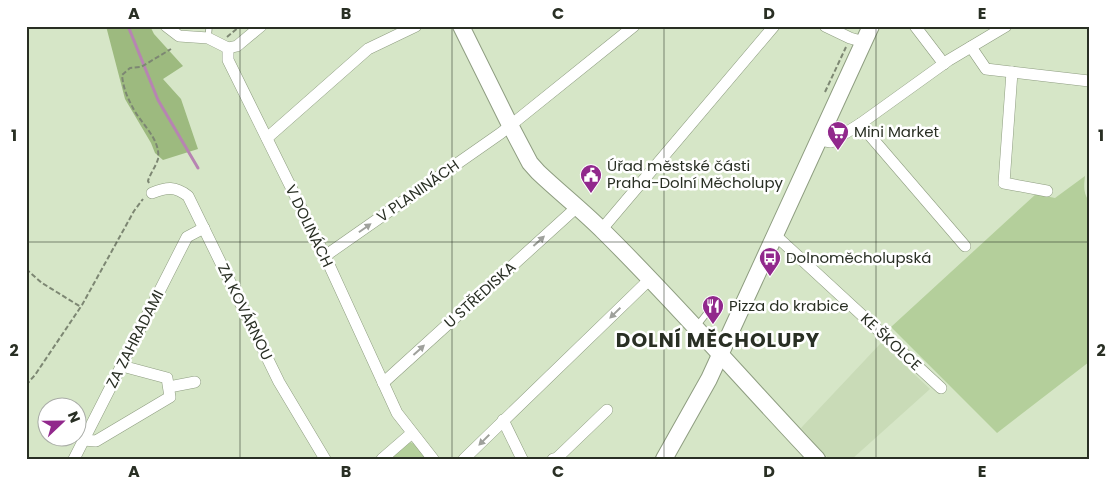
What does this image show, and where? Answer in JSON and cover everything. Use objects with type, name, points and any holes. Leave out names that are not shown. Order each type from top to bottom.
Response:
[{"type":"street","points":[[166,26],[179,36],[211,34],[228,48],[237,46],[261,26]]},
{"type":"street","points":[[267,138],[368,49],[399,30],[416,26]]},
{"type":"street","points":[[461,26],[530,163],[602,229],[696,327],[817,459]]},
{"type":"street","name":"V PLANINÁCH","points":[[325,256],[510,125],[634,26]]},
{"type":"street","points":[[602,229],[774,26]]},
{"type":"street","points":[[825,26],[850,38],[864,42]]},
{"type":"street","points":[[664,459],[709,379],[871,26]]},
{"type":"street","points":[[915,26],[944,64]]},
{"type":"street","points":[[820,140],[831,142],[860,124],[944,64],[1003,27]]},
{"type":"street","points":[[971,47],[986,68],[1089,82]]},
{"type":"street","name":"V DOLINÁCH","points":[[228,48],[228,60],[325,256],[397,412],[433,459]]},
{"type":"street","points":[[1012,72],[1004,183],[1047,191]]},
{"type":"street","points":[[860,124],[965,246]]},
{"type":"street","name":"ZA KOVÁRNOU","points":[[152,193],[164,188],[172,188],[188,196],[279,382],[325,459]]},
{"type":"street","name":"U STŘEDISKA","points":[[383,383],[577,207]]},
{"type":"street","name":"ZA ZAHRADAMI","points":[[88,431],[187,237],[204,228]]},
{"type":"street","name":"KE ŠKOLCE","points":[[775,235],[941,388]]},
{"type":"street","points":[[464,459],[650,279]]},
{"type":"street","points":[[88,440],[96,441],[170,397],[167,378],[122,366]]},
{"type":"street","points":[[168,387],[195,382]]},
{"type":"street","points":[[556,458],[606,410]]},
{"type":"street","points":[[504,420],[522,459]]},
{"type":"street","points":[[382,459],[412,433]]},
{"type":"lane","points":[[696,327],[711,308]]},
{"type":"path","points":[[211,34],[225,39],[240,26]]},
{"type":"path","points":[[26,385],[35,375],[81,307],[134,211],[146,196],[152,193],[148,180],[158,160],[157,146],[152,135],[133,109],[123,86],[122,75],[130,68],[141,67],[171,49]]},
{"type":"path","points":[[26,269],[42,283],[81,307]]},
{"type":"shaded area","points":[[1085,176],[1084,186],[1089,201],[1089,362],[997,433],[891,327],[1036,194],[1055,198]]},
{"type":"shaded area","points":[[881,343],[930,389],[852,459],[829,459],[801,428]]},
{"type":"shaded area","points":[[410,442],[418,446],[427,459],[387,459],[404,443]]},
{"type":"green space","points":[[106,26],[150,26],[154,34],[183,66],[163,79],[181,99],[198,149],[163,160],[155,153],[125,99]]},
{"type":"waterway","points":[[128,26],[158,100],[198,168]]},
{"type":"place","name":"Mini Market","points":[[838,151]]},
{"type":"place","name":"Úřad městské části Praha-Dolní Měcholupy","points":[[591,194]]},
{"type":"place","name":"Dolnoměcholupská","points":[[770,277]]},
{"type":"place","name":"Pizza do krabice","points":[[713,325]]},
{"type":"district","name":"DOLNÍ MĚCHOLUPY","points":[[718,340]]}]
